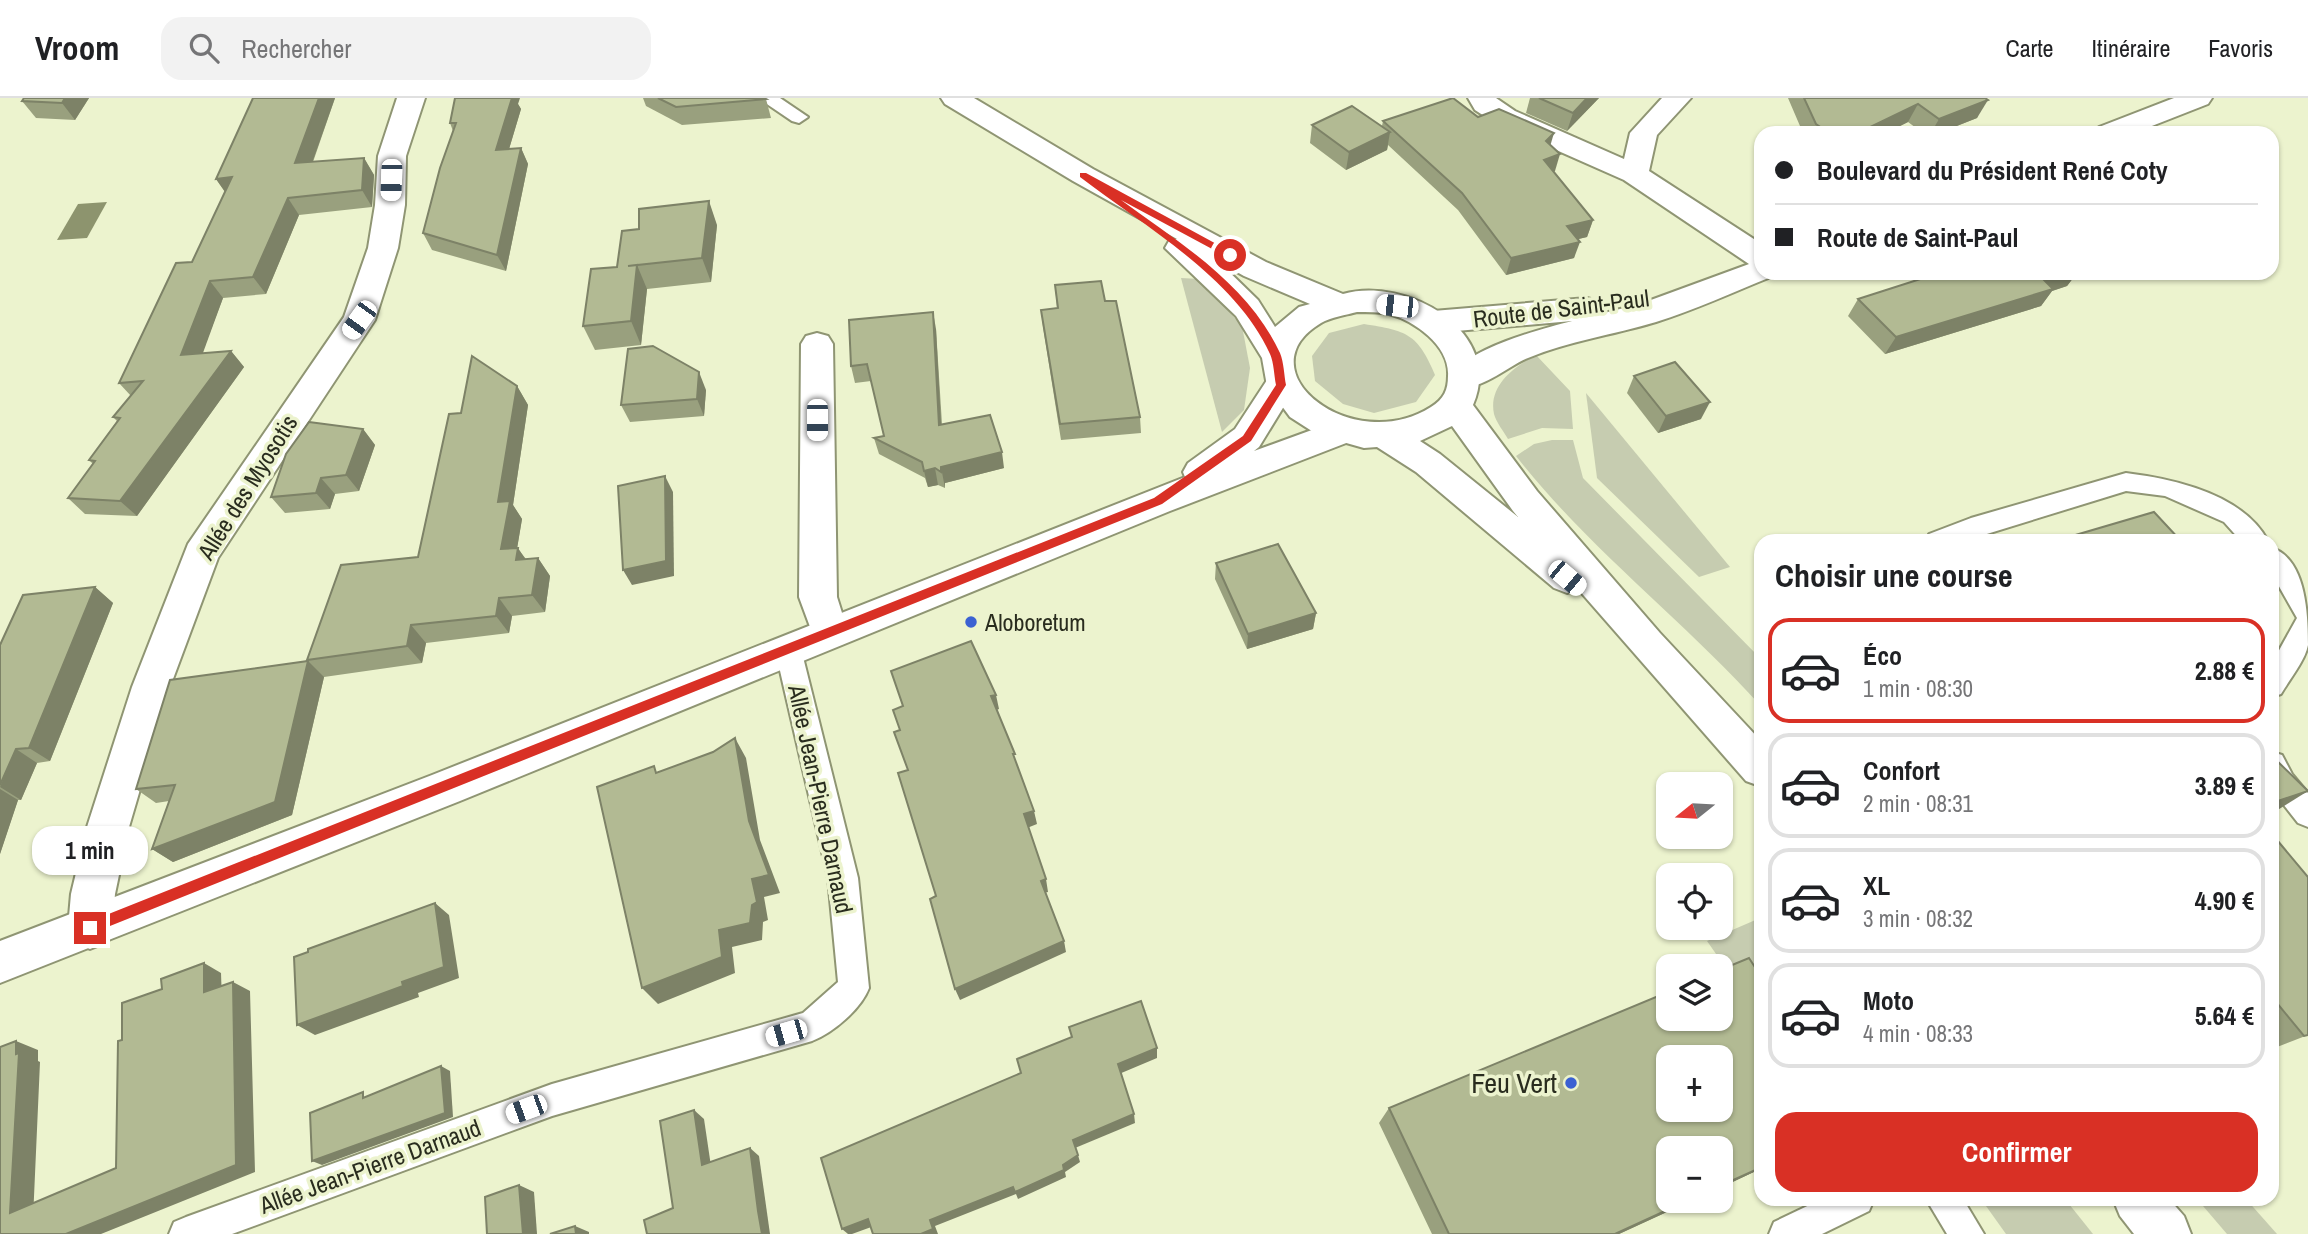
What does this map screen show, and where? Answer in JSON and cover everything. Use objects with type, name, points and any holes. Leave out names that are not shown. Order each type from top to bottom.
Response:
[{"type":"street","name":"Allée des Myosotis","points":[[90,928],[93,894],[108,827],[151,687],[201,554],[359,320],[383,248],[390,205],[392,156],[411,98]]},
{"type":"street","points":[[955,98],[1083,175],[1255,269],[1338,304]]},
{"type":"street","points":[[1482,98],[1485,104],[1505,117],[1634,174],[1754,253]]},
{"type":"street","points":[[1634,174],[1644,133],[1677,98]]},
{"type":"street","points":[[2127,126],[2198,98]]},
{"type":"street","points":[[1083,175],[1210,271],[1247,308],[1278,370],[1304,412],[1342,431],[1386,436],[1427,427],[1461,391]]},
{"type":"street","name":"Route de Saint-Paul","points":[[1461,391],[1502,356],[1541,340],[1648,313],[1754,272]]},
{"type":"street","name":"Route de Saint-Paul","points":[[1433,322],[1609,307],[1730,282]]},
{"type":"street","points":[[1158,501],[1247,439],[1278,370],[1290,328],[1313,313],[1338,304],[1356,301],[1397,306],[1433,322],[1458,347],[1461,391],[1525,501],[1647,644],[1754,761]]},
{"type":"street","points":[[817,344],[818,597],[828,632]]},
{"type":"street","points":[[0,962],[446,788],[1158,501],[1342,431]]},
{"type":"street","points":[[1386,436],[1428,463],[1647,644]]},
{"type":"street","points":[[2143,1206],[2166,1234]]},
{"type":"lane","points":[[767,98],[799,117]]},
{"type":"lane","points":[[1956,534],[2126,482],[2168,487],[2233,515],[2250,534]]},
{"type":"lane","points":[[2279,566],[2308,614]]},
{"type":"lane","points":[[2279,674],[2308,622]]},
{"type":"lane","name":"Allée Jean-Pierre Darnaud","points":[[186,1234],[552,1100],[812,1026],[854,988],[843,878],[788,649]]},
{"type":"lane","points":[[2279,777],[2308,814]]},
{"type":"lane","points":[[1786,1234],[1843,1206]]},
{"type":"lane","points":[[1948,1206],[1967,1234]]},
{"type":"shaded area","points":[[107,202],[87,238],[57,240],[78,204]]},
{"type":"shaded area","points":[[1181,278],[1200,279],[1242,326],[1250,368],[1244,410],[1222,432]]},
{"type":"shaded area","points":[[1364,324],[1401,332],[1416,342],[1422,350],[1435,375],[1416,402],[1374,413],[1343,404],[1315,381],[1312,356],[1329,333]]},
{"type":"shaded area","points":[[1536,355],[1570,391],[1573,429],[1542,428],[1508,439],[1494,414],[1495,394],[1499,385],[1512,371]]},
{"type":"shaded area","points":[[1586,393],[1730,567],[1699,577],[1597,478]]},
{"type":"shaded area","points":[[1552,440],[1573,440],[1583,478],[1754,652],[1754,699],[1604,553],[1544,490],[1516,456],[1534,444]]},
{"type":"shaded area","points":[[1754,921],[1754,1008],[1733,978],[1733,954],[1716,954],[1707,941],[1733,940],[1733,930]]},
{"type":"shaded area","points":[[1986,1206],[2071,1206],[2093,1234],[2006,1234]]},
{"type":"shaded area","points":[[2203,1206],[2252,1206],[2277,1234],[2227,1234]]},
{"type":"building","points":[[24,98],[65,98],[62,103],[22,101]]},
{"type":"building","points":[[253,98],[319,98],[295,163],[364,158],[362,190],[288,198],[253,277],[210,281],[181,355],[231,351],[120,501],[68,498],[95,461],[89,460],[120,418],[113,417],[143,381],[119,383],[176,263],[192,262],[232,177],[216,179]]},
{"type":"building","points":[[455,98],[512,98],[496,150],[521,148],[497,255],[423,233],[440,168],[456,123],[450,123]]},
{"type":"building","points":[[658,98],[764,98],[766,99],[676,107]]},
{"type":"building","points":[[1453,98],[1478,117],[1499,109],[1554,133],[1546,141],[1560,154],[1544,160],[1593,220],[1567,226],[1580,242],[1511,258],[1462,193],[1383,121]]},
{"type":"building","points":[[1539,98],[1587,98],[1573,113]]},
{"type":"building","points":[[1804,98],[1988,100],[1939,119],[1918,104],[1872,126],[1816,124]]},
{"type":"building","points":[[1352,106],[1390,132],[1349,152],[1312,125]]},
{"type":"building","points":[[709,201],[702,258],[637,265],[631,321],[583,326],[591,269],[617,267],[622,231],[639,229],[639,209]]},
{"type":"building","points":[[1917,280],[2044,280],[2053,289],[1896,337],[1858,299]]},
{"type":"building","points":[[1101,281],[1105,301],[1116,301],[1140,417],[1060,424],[1041,310],[1058,308],[1055,285]]},
{"type":"building","points":[[933,312],[939,425],[990,415],[1002,452],[941,467],[941,472],[935,468],[924,471],[922,462],[874,438],[884,436],[867,364],[851,366],[849,320]]},
{"type":"building","points":[[653,346],[699,372],[697,399],[621,405],[628,349]]},
{"type":"building","points":[[472,356],[517,386],[498,502],[510,501],[501,549],[518,548],[516,560],[538,558],[532,595],[499,598],[496,616],[411,625],[407,646],[307,660],[341,565],[418,557],[449,414],[461,413]]},
{"type":"building","points":[[1675,362],[1710,402],[1666,416],[1634,376]]},
{"type":"building","points":[[309,422],[363,429],[346,475],[321,478],[316,493],[271,497],[286,454]]},
{"type":"building","points":[[665,476],[666,561],[623,570],[618,486]]},
{"type":"building","points":[[2154,512],[2174,534],[2079,534]]},
{"type":"building","points":[[1278,544],[1316,613],[1248,634],[1216,563]]},
{"type":"building","points":[[95,587],[29,748],[16,749],[0,785],[0,645],[23,595]]},
{"type":"building","points":[[971,641],[996,695],[991,696],[1015,754],[1034,811],[1024,814],[1046,879],[1041,881],[1064,941],[955,989],[930,899],[936,896],[898,773],[908,770],[894,732],[900,730],[893,710],[903,706],[891,671]]},
{"type":"building","points":[[308,661],[275,802],[152,849],[175,785],[136,789],[170,680]]},
{"type":"building","points":[[735,738],[749,821],[769,875],[752,879],[757,902],[752,905],[750,923],[719,930],[722,957],[642,988],[597,787],[654,766],[656,773],[713,752]]},
{"type":"building","points":[[2279,763],[2308,791],[2279,801]]},
{"type":"building","points":[[2279,842],[2308,877],[2308,1035],[2304,1036],[2279,1006]]},
{"type":"building","points":[[435,903],[444,967],[402,982],[403,986],[297,1025],[294,957],[308,952],[308,949]]},
{"type":"building","name":"Feu Vert","points":[[1749,958],[1754,966],[1754,1171],[1733,1180],[1733,1136],[1656,1136],[1656,1213],[1661,1213],[1615,1234],[1449,1234],[1389,1108],[1656,997],[1656,1031],[1733,1031],[1733,965]]},
{"type":"building","points":[[204,963],[204,992],[233,982],[236,1165],[66,1234],[0,1234],[0,1047],[16,1041],[16,1054],[19,1053],[10,1213],[116,1168],[118,1041],[122,1040],[122,1003],[162,989],[161,979]]},
{"type":"building","points":[[1141,1001],[1157,1048],[1118,1064],[1134,1114],[1073,1140],[1078,1155],[1063,1165],[1064,1170],[1015,1192],[1013,1187],[930,1220],[933,1229],[921,1234],[873,1234],[868,1219],[842,1229],[821,1158],[1021,1073],[1017,1059],[1072,1037],[1069,1027]]},
{"type":"building","points":[[441,1066],[445,1113],[312,1161],[310,1113],[363,1092],[363,1098]]},
{"type":"building","points":[[694,1110],[702,1165],[750,1148],[762,1234],[647,1234],[644,1220],[673,1208],[660,1121]]},
{"type":"building","points":[[519,1185],[523,1234],[487,1234],[485,1197]]},
{"type":"building","points":[[575,1226],[576,1234],[550,1234]]},
{"type":"place","name":"Aloboretum","points":[[971,622]]},
{"type":"place","name":"Feu Vert","points":[[1571,1083]]},
{"type":"route","points":[[90,928],[421,798],[1158,501],[1247,439],[1281,385],[1276,355],[1247,308],[1210,271],[1083,175],[1230,255]]}]
